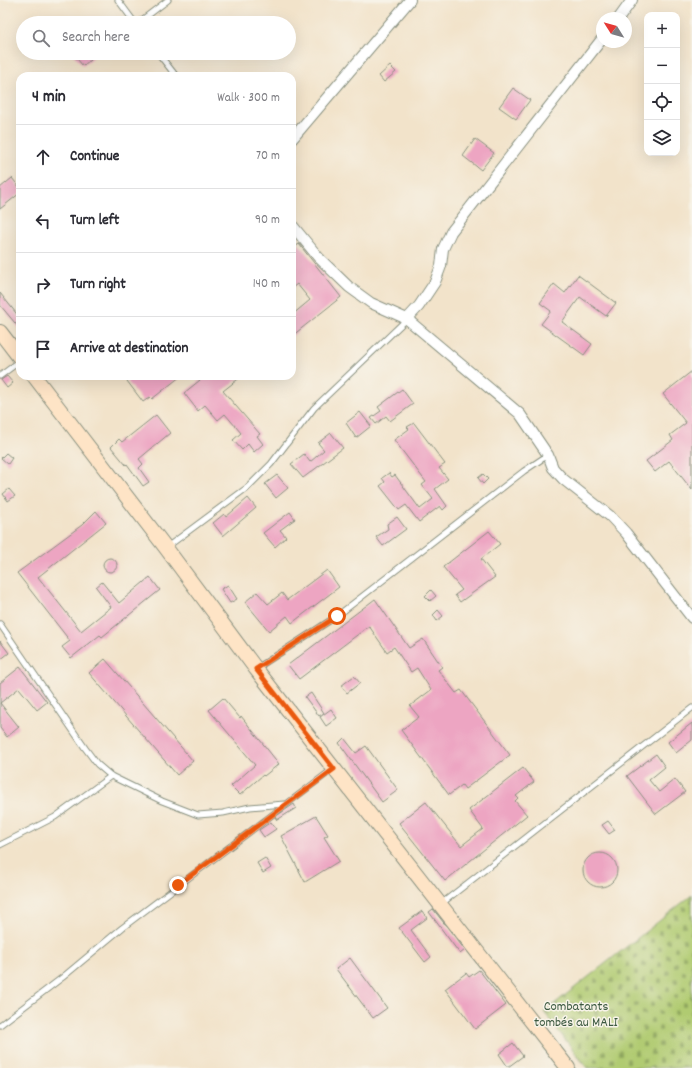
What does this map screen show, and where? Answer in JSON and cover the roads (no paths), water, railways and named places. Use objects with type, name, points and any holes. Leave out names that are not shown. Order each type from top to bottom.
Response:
[{"type":"street","points":[[296,134],[410,0]]},
{"type":"street","points":[[623,12],[632,0]]},
{"type":"street","points":[[408,319],[426,297],[435,282],[441,266],[443,248],[451,232],[596,47]]},
{"type":"street","points":[[296,230],[318,258],[350,287],[371,303],[408,319],[520,414],[548,455],[554,468],[563,479],[610,516],[626,533],[692,618]]},
{"type":"street","points":[[0,332],[16,354]]},
{"type":"street","points":[[37,380],[166,548],[256,669],[568,1068]]},
{"type":"lane","points":[[118,0],[131,16]]},
{"type":"lane","points":[[146,16],[168,0]]},
{"type":"lane","points":[[163,60],[173,72]]},
{"type":"lane","points":[[166,548],[248,487],[271,464],[314,408],[408,319]]},
{"type":"lane","points":[[0,376],[16,362]]},
{"type":"lane","points":[[256,669],[337,616],[524,471],[548,455]]},
{"type":"lane","points":[[0,624],[85,748],[97,764],[111,776],[162,801],[198,815],[223,814],[250,807],[285,804]]},
{"type":"lane","points":[[440,904],[692,708]]},
{"type":"lane","points":[[0,1025],[63,977],[122,928],[285,804],[334,769]]},
{"type":"lane","points":[[0,845],[55,817],[111,776]]},
{"type":"park label","name":"Combatants tombés au MALI","points":[[576,1014]]}]
